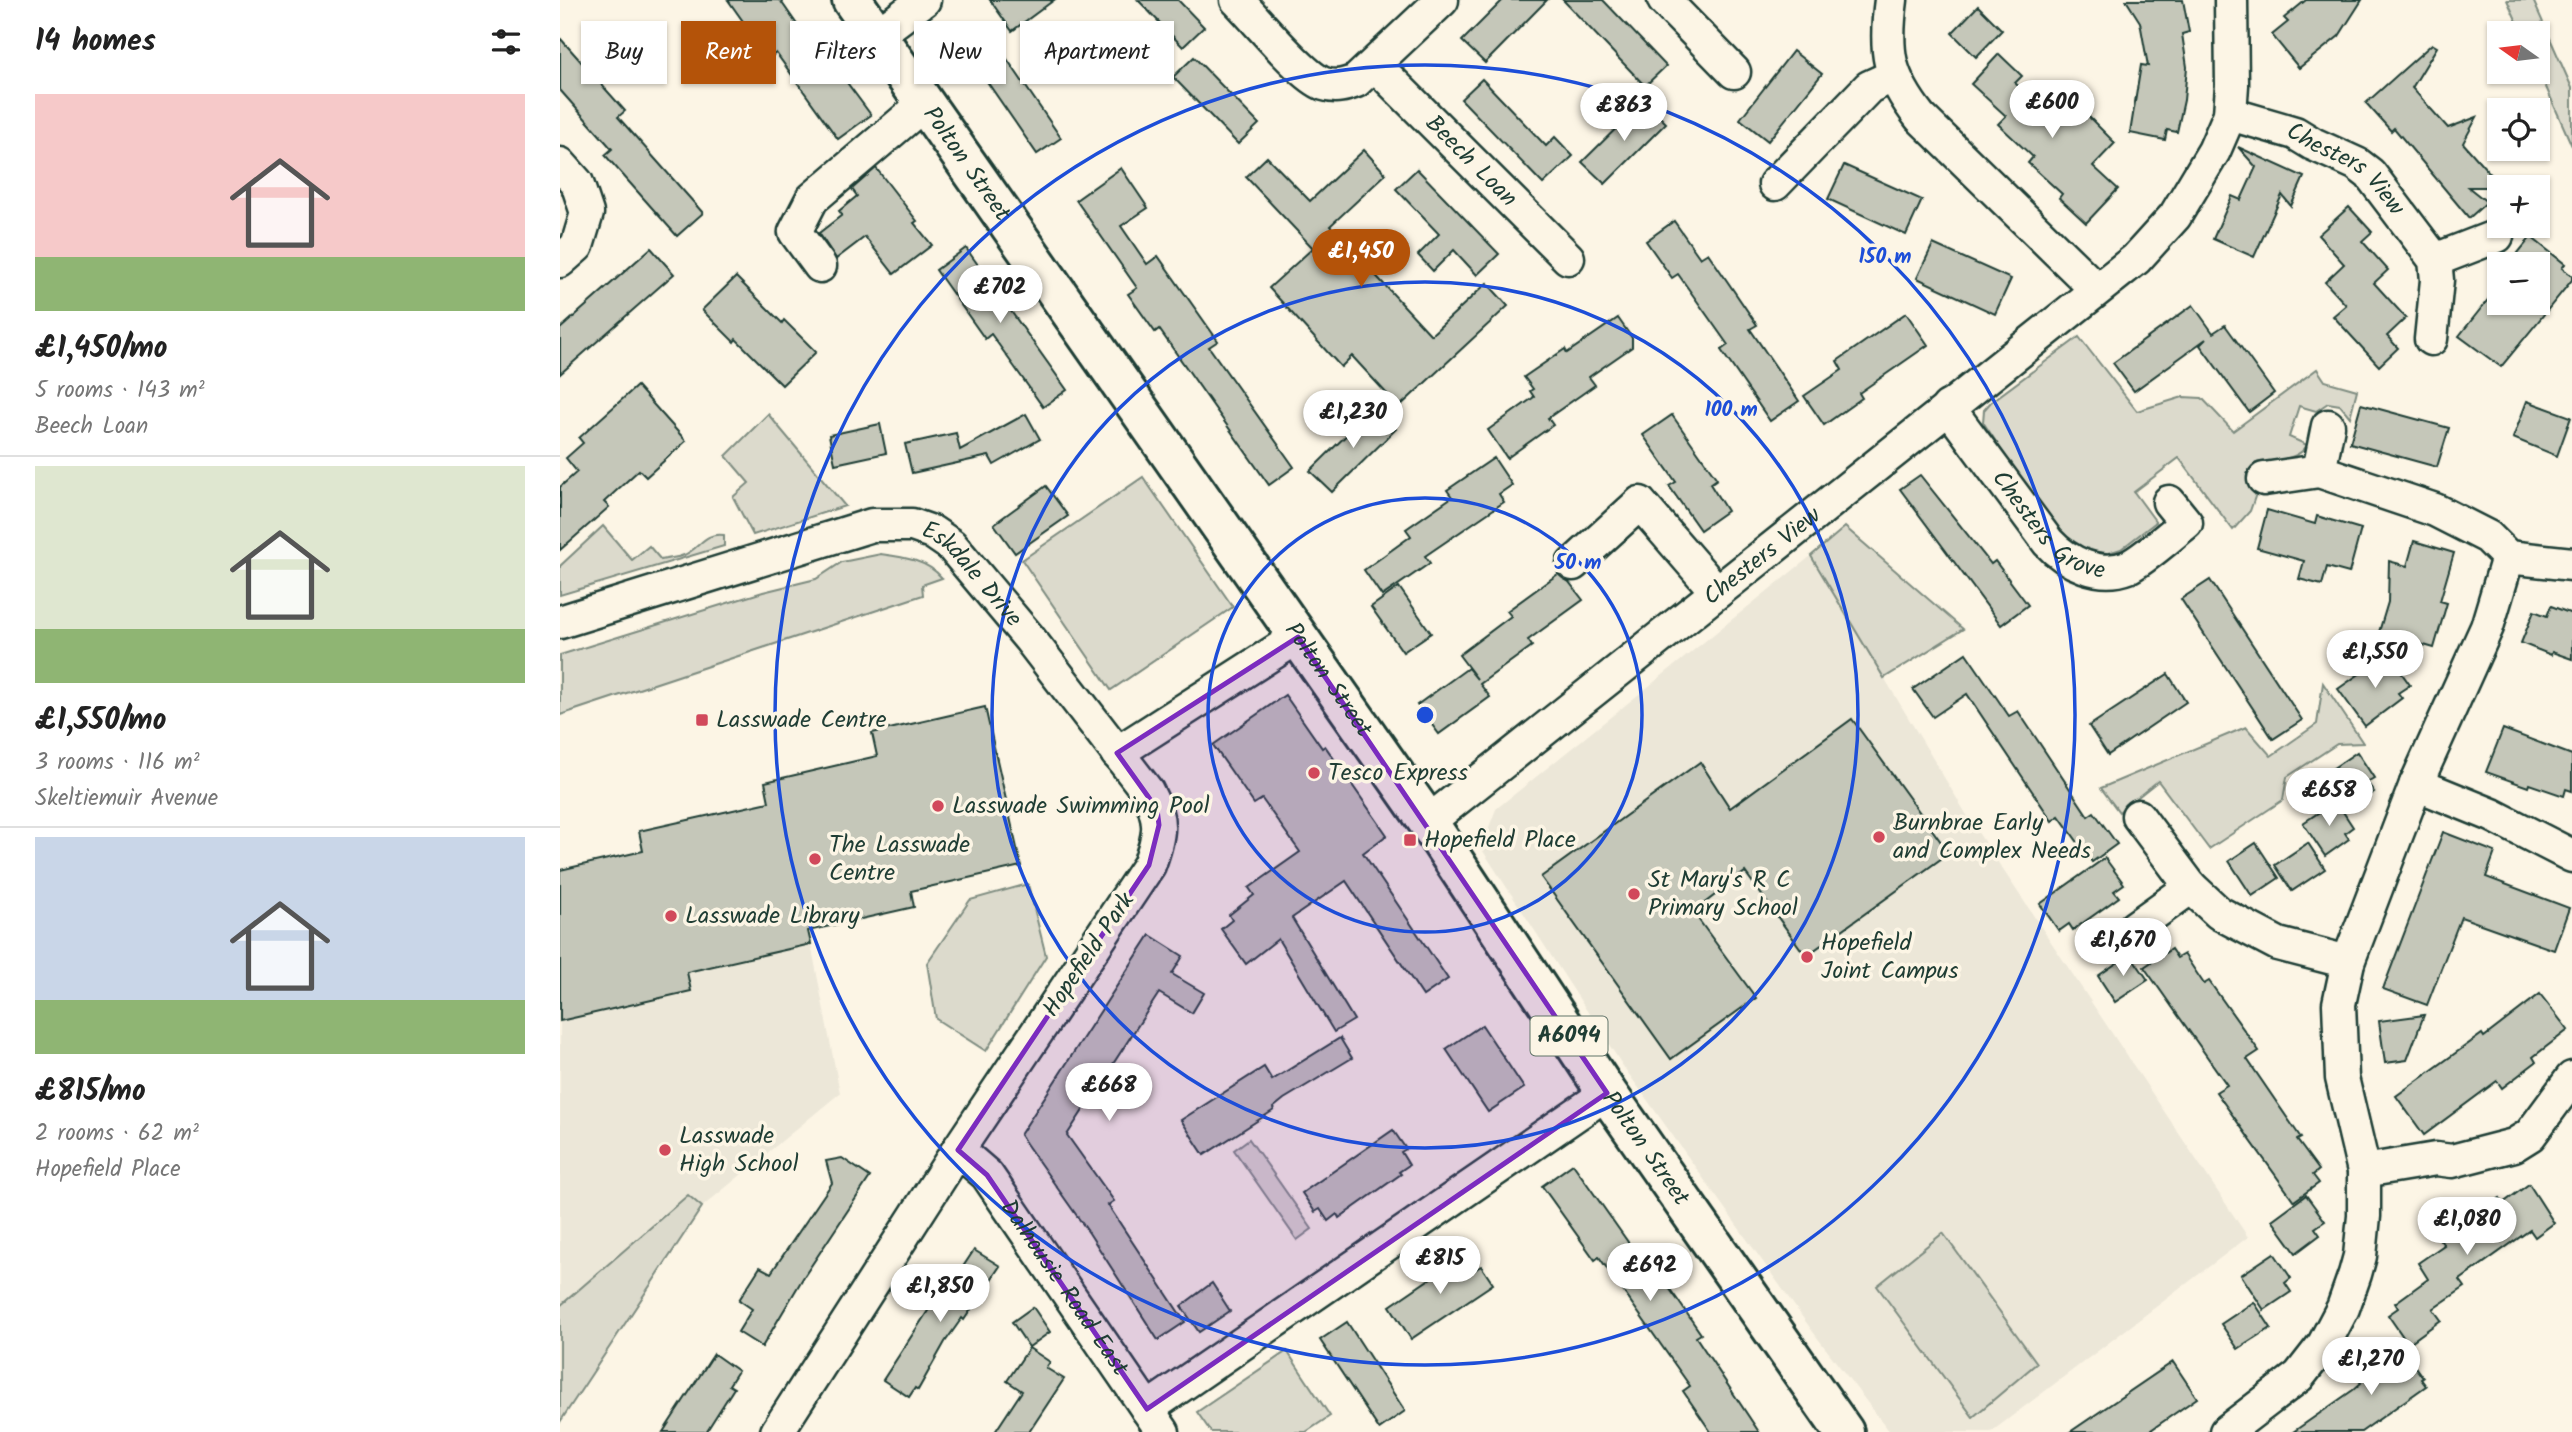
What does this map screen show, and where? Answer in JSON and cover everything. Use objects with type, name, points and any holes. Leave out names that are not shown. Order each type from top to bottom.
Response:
[{"type":"main road","name":"Polton Street","points":[[852,0],[867,21]]},
{"type":"main road","name":"Polton Street","points":[[900,68],[1428,822],[1607,1093],[1844,1432]]},
{"type":"street","points":[[896,21],[924,0]]},
{"type":"street","points":[[1237,0],[1308,75],[1325,84],[1341,86],[1356,81],[1375,65],[1442,0]]},
{"type":"street","points":[[1664,0],[1734,72]]},
{"type":"street","points":[[1891,0],[1888,24],[1893,76],[1902,94],[1920,117],[2096,289]]},
{"type":"street","name":"Chesters View","points":[[1428,822],[2136,259],[2175,216],[2214,151],[2230,114],[2231,0]]},
{"type":"street","name":"Beech Loan","points":[[1375,65],[1568,258]]},
{"type":"street","points":[[1775,184],[1869,87],[1893,76]]},
{"type":"street","points":[[820,266],[795,232],[812,199],[925,103]]},
{"type":"street","name":"Chesters View","points":[[2230,114],[2295,133],[2364,169],[2435,260]]},
{"type":"street","points":[[560,164],[577,183],[587,213],[578,246],[560,261]]},
{"type":"street","points":[[2431,339],[2437,280],[2435,260],[2492,238]]},
{"type":"street","name":"Chesters Grove","points":[[1948,407],[2048,542],[2060,556],[2085,567],[2106,570],[2128,567],[2186,523],[2169,502]]},
{"type":"street","points":[[2319,471],[2328,426]]},
{"type":"street","points":[[2264,479],[2319,471],[2435,510],[2488,537],[2508,557],[2572,564]]},
{"type":"street","points":[[1573,564],[1640,503],[1717,592]]},
{"type":"street","name":"Eskdale Drive","points":[[560,622],[872,526],[912,525],[932,532],[951,545],[1030,638],[1117,753]]},
{"type":"street","points":[[2226,1432],[2299,1376],[2324,1345],[2343,1308],[2360,1256],[2364,1216],[2364,1171],[2342,1078],[2339,1003],[2348,962],[2416,784],[2487,627],[2508,557]]},
{"type":"street","points":[[1117,753],[1298,637]]},
{"type":"street","name":"Hopefield Park","points":[[777,1432],[958,1150],[1149,865],[1159,825],[1157,809],[1147,791],[1117,753]]},
{"type":"street","points":[[2416,784],[2493,814],[2572,856]]},
{"type":"street","points":[[2138,816],[2191,887],[2219,914],[2278,944],[2348,962]]},
{"type":"street","points":[[2134,928],[2191,887]]},
{"type":"street","points":[[2364,1171],[2436,1159],[2452,1161],[2514,1145],[2530,1135],[2572,1078]]},
{"type":"street","points":[[1155,1421],[1607,1093]]},
{"type":"street","name":"Dalhousie Road East","points":[[958,1150],[987,1175],[1155,1421]]},
{"type":"highlighted area","points":[[1298,637],[1607,1093],[1147,1409],[987,1175],[958,1150],[1149,865],[1159,825],[1157,809],[1117,753]]},
{"type":"shaded area","points":[[2507,0],[2533,0],[2542,21],[2517,21]]},
{"type":"shaded area","points":[[2550,38],[2572,88],[2572,146],[2545,84],[2550,84]]},
{"type":"shaded area","points":[[2079,337],[2137,411],[2183,397],[2202,398],[2233,431],[2317,369],[2325,381],[2357,390],[2350,417],[2340,405],[2328,403],[2316,411],[2299,406],[2289,437],[2307,445],[2292,457],[2256,463],[2250,472],[2250,484],[2257,491],[2250,511],[2233,530],[2179,458],[2134,492],[2156,522],[2121,549],[2089,555],[2063,543],[1983,422],[1984,410],[1991,402]]},
{"type":"shaded area","points":[[768,414],[845,506],[753,535],[733,497],[749,483],[726,456]]},
{"type":"shaded area","points":[[1143,477],[1233,607],[1111,690],[1022,560]]},
{"type":"shaded area","points":[[603,526],[632,560],[649,546],[661,560],[681,556],[707,538],[717,535],[724,535],[724,546],[560,595],[560,566]]},
{"type":"shaded area","points":[[1845,527],[1963,629],[1884,678],[1811,556]]},
{"type":"shaded area","points":[[881,554],[922,563],[942,578],[922,585],[923,595],[560,715],[560,655],[763,592],[816,579],[842,562]]},
{"type":"shaded area","name":"Hopefield Joint Campus","points":[[1811,556],[1971,822],[2248,1237],[1991,1432],[1890,1432],[1816,1336],[1623,1066],[1481,848],[1496,809]]},
{"type":"shaded area","points":[[2323,683],[2363,743],[2337,744],[2287,777],[2283,800],[2209,849],[2158,781],[2119,812],[2101,788],[2246,727],[2271,756],[2317,724]]},
{"type":"shaded area","points":[[1028,884],[1046,956],[986,1051],[936,1019],[927,963],[970,900]]},
{"type":"shaded area","name":"Lasswade High School","points":[[811,944],[840,1093],[702,1207],[560,1422],[560,1021],[691,991],[687,972]]},
{"type":"shaded area","points":[[1249,1139],[1312,1229],[1297,1240],[1234,1150]]},
{"type":"shaded area","points":[[688,1195],[702,1207],[560,1422],[560,1306]]},
{"type":"shaded area","points":[[1943,1233],[2037,1363],[1973,1417],[1877,1286]]},
{"type":"shaded area","points":[[1287,1351],[1330,1416],[1306,1432],[1211,1432],[1197,1412]]},
{"type":"building","points":[[728,0],[780,0],[795,21],[790,21],[790,72],[776,53],[776,21],[743,21]]},
{"type":"building","points":[[990,0],[1054,0],[1026,21],[1020,21],[1020,25],[1012,31]]},
{"type":"building","points":[[1138,0],[1178,0],[1204,27],[1183,47],[1174,38],[1174,21],[1158,21]]},
{"type":"building","points":[[1503,0],[1547,0],[1485,63],[1462,41]]},
{"type":"building","points":[[1563,0],[1603,0],[1666,66],[1645,86]]},
{"type":"building","points":[[2126,0],[2183,0],[2189,32],[2182,34],[2187,67],[2184,100],[2177,132],[2167,130],[2165,140],[2130,133],[2141,65],[2148,66],[2140,22]]},
{"type":"building","points":[[2306,0],[2362,0],[2339,36],[2299,68],[2272,35],[2288,22],[2284,18]]},
{"type":"building","points":[[1978,6],[2002,30],[1976,57],[1952,33]]},
{"type":"building","points":[[560,38],[581,62],[581,84],[601,84],[625,111],[618,117],[703,213],[677,236],[605,155],[612,149],[560,90]]},
{"type":"building","points":[[2432,44],[2437,47],[2412,88],[2448,128],[2477,117],[2463,143],[2491,175],[2487,175],[2487,187],[2468,187],[2487,202],[2469,218],[2394,128],[2391,131],[2366,103]]},
{"type":"building","points":[[1793,51],[1822,74],[1768,141],[1740,119]]},
{"type":"building","points":[[1999,54],[2022,76],[2015,83],[2054,119],[2072,100],[2115,143],[2093,166],[2118,189],[2086,223],[2059,198],[2062,194],[2028,163],[2033,157],[1998,124],[2006,116],[1971,84]]},
{"type":"building","points":[[1194,57],[1259,124],[1238,144],[1174,76]]},
{"type":"building","points":[[1006,58],[1020,78],[1020,84],[1024,84],[1061,138],[1037,154],[989,84],[1006,84]]},
{"type":"building","points":[[1482,79],[1546,146],[1555,137],[1573,156],[1543,184],[1461,99]]},
{"type":"building","points":[[798,84],[848,84],[871,115],[838,139]]},
{"type":"building","points":[[1644,101],[1666,123],[1605,184],[1582,162]]},
{"type":"building","points":[[2238,147],[2304,177],[2291,206],[2282,195],[2254,257],[2213,239],[2232,196],[2241,200],[2256,167]]},
{"type":"building","points":[[1364,150],[1386,174],[1330,226],[1431,335],[1487,283],[1508,306],[1399,407],[1352,356],[1341,367],[1269,288],[1313,248],[1246,177],[1267,157],[1310,201]]},
{"type":"building","points":[[1844,165],[1922,200],[1906,235],[1828,199]]},
{"type":"building","points":[[876,168],[932,245],[894,274],[865,237],[836,259],[819,233],[842,215],[839,211],[857,196],[852,189]]},
{"type":"building","points":[[1121,168],[1148,208],[1121,226],[1147,264],[1158,256],[1218,341],[1209,347],[1294,467],[1269,485],[1159,329],[1155,332],[1128,294],[1137,288],[1076,200]]},
{"type":"building","points":[[1417,169],[1499,254],[1477,275],[1454,250],[1433,271],[1418,255],[1439,234],[1396,189]]},
{"type":"building","points":[[2349,207],[2372,232],[2362,241],[2388,270],[2374,283],[2406,318],[2387,336],[2398,348],[2379,366],[2333,316],[2346,305],[2325,282],[2344,264],[2318,235]]},
{"type":"building","points":[[1674,221],[1700,258],[1708,253],[1757,325],[1750,329],[1799,401],[1770,421],[1721,350],[1728,345],[1678,274],[1672,278],[1646,241]]},
{"type":"building","points":[[2532,238],[2550,252],[2519,252]]},
{"type":"building","points":[[1933,244],[2011,279],[1995,314],[1917,278]]},
{"type":"building","points":[[651,248],[674,274],[560,374],[560,329]]},
{"type":"building","points":[[966,248],[1067,390],[1043,407],[991,334],[985,339],[936,270]]},
{"type":"building","points":[[2550,252],[2565,264],[2562,268],[2572,276],[2572,280],[2550,307]]},
{"type":"building","points":[[736,277],[816,352],[782,385],[702,310]]},
{"type":"building","points":[[2487,301],[2487,315],[2543,315],[2501,367],[2459,336]]},
{"type":"building","points":[[2193,305],[2213,333],[2225,325],[2274,393],[2249,412],[2200,345],[2206,339],[2134,391],[2113,363]]},
{"type":"building","points":[[1906,313],[1928,345],[1859,393],[1862,398],[1824,425],[1804,396],[1842,370],[1837,361]]},
{"type":"building","points":[[1618,318],[1632,338],[1632,347],[1589,377],[1595,385],[1548,418],[1553,425],[1507,458],[1488,430],[1534,397],[1530,391],[1533,389],[1524,377],[1565,349],[1567,353]]},
{"type":"building","points":[[637,386],[686,441],[646,477],[639,470],[604,502],[609,507],[560,550],[560,487],[577,472],[566,458],[583,443],[579,438]]},
{"type":"building","points":[[2527,401],[2571,417],[2557,456],[2513,438]]},
{"type":"building","points":[[2361,404],[2449,428],[2437,467],[2350,443]]},
{"type":"building","points":[[1375,407],[1396,429],[1332,492],[1310,471]]},
{"type":"building","points":[[1026,414],[1040,439],[994,465],[989,456],[912,473],[905,444],[956,433],[960,450]]},
{"type":"building","points":[[1672,415],[1717,479],[1710,484],[1727,511],[1700,530],[1669,486],[1676,482],[1643,435]]},
{"type":"building","points":[[880,424],[886,453],[835,464],[829,435]]},
{"type":"building","points":[[1494,458],[1512,485],[1499,494],[1504,502],[1425,556],[1430,563],[1382,596],[1364,570],[1411,536],[1406,529],[1452,497],[1447,490]]},
{"type":"building","points":[[1920,475],[1991,564],[1995,561],[2028,605],[2001,625],[1900,489]]},
{"type":"building","points":[[1046,486],[1068,516],[1015,553],[994,524]]},
{"type":"building","points":[[2267,510],[2315,524],[2317,516],[2361,529],[2349,573],[2327,567],[2322,585],[2299,579],[2304,561],[2257,548]]},
{"type":"building","points":[[2414,541],[2454,553],[2440,601],[2447,603],[2434,648],[2379,632],[2388,602],[2389,561],[2407,566]]},
{"type":"building","points":[[1558,574],[1569,582],[1583,600],[1528,640],[1532,646],[1480,684],[1490,697],[1439,734],[1417,705],[1468,668],[1477,679],[1459,655],[1511,616],[1507,611]]},
{"type":"building","points":[[2210,580],[2302,720],[2273,739],[2181,599]]},
{"type":"building","points":[[1399,587],[1431,633],[1403,652],[1371,607]]},
{"type":"building","points":[[2551,606],[2572,614],[2572,659],[2552,652],[2551,655],[2521,643],[2534,611],[2547,616]]},
{"type":"building","points":[[1966,653],[2009,716],[2018,711],[2088,816],[2094,812],[2117,844],[2092,862],[2059,816],[2052,821],[1967,694],[1933,717],[1913,689]]},
{"type":"building","points":[[2388,654],[2410,685],[2398,693],[2402,698],[2365,726],[2338,689]]},
{"type":"building","points":[[2168,674],[2186,702],[2108,755],[2089,726]]},
{"type":"building","points":[[1285,695],[1322,748],[1325,746],[1387,835],[1363,853],[1448,979],[1423,996],[1346,881],[1292,918],[1354,1020],[1334,1032],[1278,939],[1246,964],[1221,929],[1232,920],[1229,915],[1254,895],[1249,888],[1300,852],[1262,799],[1254,804],[1213,745]]},
{"type":"building","name":"The Lasswade Centre","points":[[985,707],[1021,866],[911,891],[914,907],[808,931],[811,944],[687,972],[691,991],[560,1021],[560,870],[643,851],[639,831],[769,802],[765,782],[877,756],[872,733]]},
{"type":"building","points":[[1852,719],[1949,853],[1806,956],[1745,872],[1693,912],[1756,998],[1671,1059],[1541,877],[1700,762],[1730,808]]},
{"type":"building","points":[[2503,729],[2572,755],[2572,791],[2566,789],[2564,796],[2486,772]]},
{"type":"building","points":[[2357,752],[2374,778],[2367,782],[2374,792],[2347,810],[2323,775]]},
{"type":"building","points":[[2336,801],[2353,827],[2345,833],[2349,839],[2325,856],[2303,823]]},
{"type":"building","points":[[2443,832],[2495,852],[2486,877],[2569,908],[2554,950],[2461,917],[2427,1005],[2383,989]]},
{"type":"building","points":[[2256,843],[2279,878],[2252,896],[2229,861]]},
{"type":"building","points":[[2308,843],[2325,869],[2292,891],[2275,865]]},
{"type":"building","points":[[2105,858],[2124,884],[2114,891],[2119,897],[2073,930],[2069,924],[2059,931],[2040,904]]},
{"type":"building","points":[[1150,935],[1183,956],[1172,974],[1204,993],[1192,1013],[1159,993],[1067,1135],[1114,1201],[1108,1205],[1185,1322],[1158,1340],[1089,1233],[1020,1135]]},
{"type":"building","points":[[2171,949],[2177,958],[2184,954],[2204,984],[2209,981],[2259,1051],[2247,1059],[2301,1138],[2297,1140],[2319,1170],[2313,1175],[2319,1183],[2294,1201],[2216,1092],[2227,1085],[2144,967]]},
{"type":"building","points":[[2130,954],[2148,980],[2115,1002],[2098,976]]},
{"type":"building","points":[[2540,994],[2568,1030],[2533,1057],[2536,1062],[2502,1088],[2497,1081],[2424,1135],[2396,1096],[2482,1034],[2484,1037]]},
{"type":"building","points":[[2424,1015],[2407,1060],[2385,1063],[2379,1021]]},
{"type":"building","points":[[1482,1025],[1524,1088],[1488,1112],[1446,1049]]},
{"type":"building","points":[[1340,1038],[1352,1058],[1284,1099],[1274,1110],[1204,1155],[1181,1120],[1264,1067],[1272,1080]]},
{"type":"building","points":[[1393,1130],[1406,1149],[1401,1152],[1409,1165],[1399,1172],[1401,1174],[1339,1218],[1337,1214],[1328,1221],[1320,1209],[1315,1212],[1302,1193]]},
{"type":"building","points":[[842,1158],[870,1177],[803,1278],[762,1347],[738,1332],[752,1309],[739,1300],[760,1267],[771,1273],[832,1183],[826,1161]]},
{"type":"building","points":[[1573,1164],[1647,1269],[1653,1266],[1677,1299],[1701,1334],[1696,1337],[1759,1432],[1711,1432],[1683,1391],[1690,1386],[1599,1257],[1595,1260],[1542,1186]]},
{"type":"building","points":[[2529,1184],[2554,1223],[2535,1237],[2530,1230],[2460,1280],[2465,1287],[2433,1309],[2441,1320],[2408,1344],[2388,1315],[2398,1308],[2395,1303],[2428,1279],[2418,1263],[2444,1245],[2440,1240],[2465,1222],[2500,1198],[2503,1203]]},
{"type":"building","points":[[2306,1195],[2325,1221],[2315,1228],[2320,1235],[2296,1253],[2272,1220]]},
{"type":"building","points":[[974,1250],[1000,1266],[964,1320],[962,1318],[945,1342],[918,1390],[915,1388],[909,1397],[883,1380],[935,1300],[939,1303]]},
{"type":"building","points":[[2274,1253],[2291,1278],[2285,1283],[2291,1292],[2264,1310],[2241,1275]]},
{"type":"building","points":[[1466,1254],[1476,1269],[1481,1266],[1493,1284],[1411,1339],[1390,1306]]},
{"type":"building","points":[[1212,1283],[1230,1311],[1199,1332],[1181,1306]]},
{"type":"building","points":[[2254,1302],[2271,1328],[2238,1349],[2221,1324]]},
{"type":"building","points":[[1033,1307],[1050,1332],[1029,1347],[1012,1322]]},
{"type":"building","points":[[1347,1322],[1405,1411],[1379,1429],[1320,1340]]},
{"type":"building","points":[[2400,1346],[2426,1386],[2361,1432],[2293,1432],[2353,1390],[2361,1383],[2357,1378]]},
{"type":"building","points":[[1029,1348],[1050,1362],[1046,1368],[1064,1379],[1029,1432],[995,1432],[1022,1391],[1007,1381]]},
{"type":"building","points":[[714,1354],[738,1371],[729,1385],[734,1388],[706,1432],[663,1432]]},
{"type":"building","points":[[2173,1362],[2197,1398],[2148,1432],[2070,1432]]},
{"type":"place","name":"Lasswade Centre","points":[[702,720]]},
{"type":"place","name":"Tesco Express","points":[[1314,773]]},
{"type":"place","name":"Lasswade Swimming Pool","points":[[938,806]]},
{"type":"place","name":"Burnbrae Early and Complex Needs","points":[[1879,837]]},
{"type":"place","name":"Hopefield Place","points":[[1410,840]]},
{"type":"place","name":"The Lasswade Centre","points":[[815,859]]},
{"type":"place","name":"St Mary's R C Primary School","points":[[1634,894]]},
{"type":"place","name":"Lasswade Library","points":[[671,916]]},
{"type":"place","name":"Hopefield Joint Campus","points":[[1807,957]]},
{"type":"place","name":"Lasswade High School","points":[[665,1150]]}]
